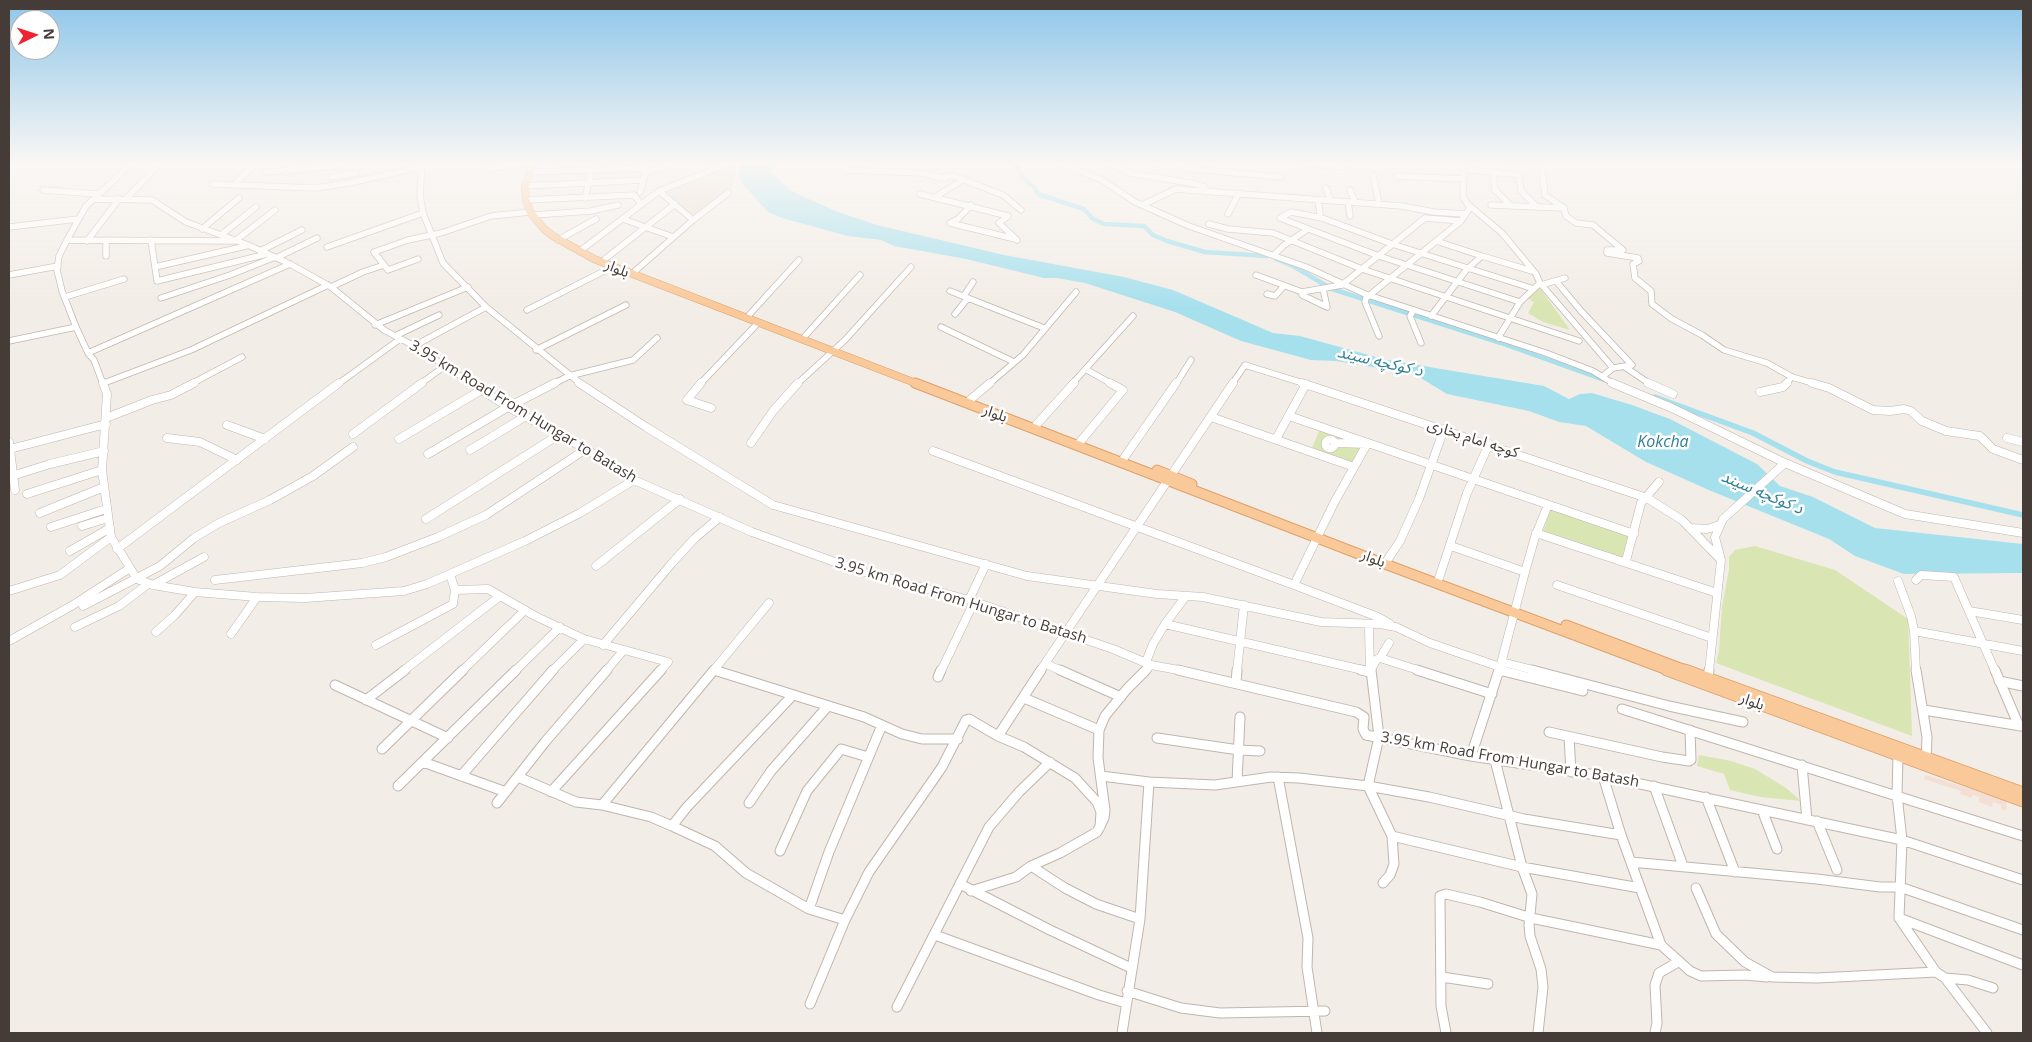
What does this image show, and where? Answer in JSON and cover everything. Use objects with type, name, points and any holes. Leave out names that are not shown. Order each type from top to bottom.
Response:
[{"type":"main road","points":[[531,211],[544,229],[558,240],[589,255]]},
{"type":"main road","name":"بلوار","points":[[589,255],[605,259],[758,323],[927,385],[1170,479],[2023,801]]},
{"type":"main road","name":"بلوار","points":[[589,255],[612,267],[640,274],[805,336],[834,350]]},
{"type":"main road","name":"بلوار","points":[[927,385],[971,399],[1037,424],[1124,458],[1170,479]]},
{"type":"main road","name":"بلوار","points":[[1318,535],[1439,578],[1463,590]]},
{"type":"main road","name":"بلوار","points":[[1708,682],[1898,756],[2023,793]]},
{"type":"street","points":[[83,211],[59,256],[58,266],[65,297],[76,327],[94,360],[107,394],[102,470],[106,509],[111,532],[118,549],[137,579],[150,584],[195,592],[257,597],[305,598],[404,591],[427,584],[525,541],[580,513],[634,480]]},
{"type":"street","points":[[87,241],[112,211]]},
{"type":"street","name":"3.95 km Road From Hungar to Batash","points":[[168,211],[202,229],[248,245],[290,264],[330,286],[375,325],[414,346],[508,407],[586,449],[634,480],[752,532],[854,570],[972,601],[1066,633],[1148,664],[1356,712],[1364,717],[1363,729],[1366,734],[1472,756],[1603,776],[1812,820],[1902,840],[2023,880]]},
{"type":"street","points":[[202,229],[224,211]]},
{"type":"street","points":[[221,235],[251,211]]},
{"type":"street","points":[[67,240],[235,241],[274,211]]},
{"type":"street","points":[[418,260],[388,270],[374,252],[491,216],[592,211]]},
{"type":"street","points":[[580,251],[633,211]]},
{"type":"street","points":[[605,259],[667,211]]},
{"type":"street","points":[[682,211],[693,220]]},
{"type":"street","points":[[640,274],[673,237],[706,211]]},
{"type":"street","points":[[965,211],[958,219],[950,223],[1017,240],[999,223],[1008,216],[989,211]]},
{"type":"street","points":[[1155,211],[1195,228],[1306,267],[1366,298],[1412,313],[1431,316],[1546,353],[1603,376],[1618,387],[1672,408],[1785,463],[1905,514],[2023,533]]},
{"type":"street","points":[[1349,211],[1350,216]]},
{"type":"street","points":[[1436,211],[1465,214]]},
{"type":"street","points":[[1366,298],[1461,221],[1467,211]]},
{"type":"street","points":[[1475,211],[1502,233],[1514,251],[1534,272],[1541,284],[1613,368]]},
{"type":"street","points":[[1565,211],[1566,216],[1576,223],[1593,225],[1623,250],[1607,250],[1607,252],[1638,258],[1639,261],[1633,264],[1635,278],[1650,291],[1652,304],[1672,319],[1702,335],[1724,350],[1767,363],[1792,377],[1829,388],[1873,410],[1890,411],[1904,409],[1911,411],[1922,421],[1946,431],[1980,436],[1993,449],[2023,460]]},
{"type":"street","points":[[1520,302],[1379,256],[1280,218],[1291,212],[1322,218],[1392,244],[1534,289]]},
{"type":"street","points":[[327,247],[424,213],[443,263],[486,307],[536,350],[569,376],[646,427],[772,505],[1027,576],[1096,586],[1203,597],[1321,622],[1380,624],[1396,627]]},
{"type":"street","points":[[1256,275],[1302,292],[1342,285],[1425,218],[1444,218],[1461,221]]},
{"type":"street","points":[[9,227],[78,219]]},
{"type":"street","points":[[558,240],[596,219]]},
{"type":"street","points":[[623,219],[673,237]]},
{"type":"street","points":[[1209,224],[1228,229],[1273,233],[1362,269],[1579,341]]},
{"type":"street","points":[[1274,255],[1291,240],[1308,229]]},
{"type":"street","points":[[161,298],[230,275],[269,255],[302,230]]},
{"type":"street","points":[[151,240],[157,281],[269,255],[317,238]]},
{"type":"street","points":[[106,240],[106,256]]},
{"type":"street","points":[[1436,241],[1534,272]]},
{"type":"street","points":[[155,267],[248,245]]},
{"type":"street","points":[[1431,316],[1467,269],[1482,256]]},
{"type":"street","points":[[749,315],[799,260]]},
{"type":"street","points":[[88,352],[290,264]]},
{"type":"street","points":[[104,383],[191,350],[330,286],[384,265]]},
{"type":"street","points":[[9,276],[58,266]]},
{"type":"street","points":[[527,310],[612,267]]},
{"type":"street","points":[[750,443],[799,382],[834,350],[911,267]]},
{"type":"street","points":[[805,336],[860,275]]},
{"type":"street","points":[[1498,338],[1512,318],[1520,302],[1534,289],[1541,284],[1564,278]]},
{"type":"street","points":[[65,297],[124,279]]},
{"type":"street","points":[[1556,281],[1632,365],[1613,368],[1603,376]]},
{"type":"street","points":[[955,314],[973,282]]},
{"type":"street","points":[[1267,294],[1275,296],[1284,286]]},
{"type":"street","points":[[375,325],[468,287]]},
{"type":"street","points":[[1302,292],[1302,295],[1326,307],[1327,288]]},
{"type":"street","points":[[950,291],[1044,328]]},
{"type":"street","points":[[971,399],[1023,354],[1076,292]]},
{"type":"street","points":[[1366,298],[1379,336]]},
{"type":"street","points":[[536,350],[626,305]]},
{"type":"street","points":[[414,346],[486,307]]},
{"type":"street","points":[[1412,313],[1421,343]]},
{"type":"street","points":[[118,549],[398,338],[439,314]]},
{"type":"street","points":[[1037,424],[1133,316]]},
{"type":"street","points":[[711,408],[687,400],[687,398],[758,323]]},
{"type":"street","points":[[9,341],[76,327]]},
{"type":"street","points":[[942,327],[1014,362]]},
{"type":"street","points":[[428,454],[508,407],[569,376],[633,360],[657,338]]},
{"type":"street","points":[[15,490],[9,446],[106,421],[152,400],[171,395],[242,358]]},
{"type":"street","points":[[1124,458],[1162,406],[1191,360]]},
{"type":"street","name":"کوچه امام بخاری","points":[[1211,417],[1245,365],[1248,365],[1647,498],[1676,516],[1721,560]]},
{"type":"street","points":[[353,434],[445,366]]},
{"type":"street","points":[[1624,367],[1653,386],[1672,394]]},
{"type":"street","points":[[1080,442],[1124,390],[1087,370]]},
{"type":"street","points":[[1760,392],[1783,387],[1792,377]]},
{"type":"street","points":[[1276,440],[1306,384]]},
{"type":"street","points":[[399,439],[483,389]]},
{"type":"street","points":[[470,450],[526,416]]},
{"type":"street","points":[[1289,416],[1634,534]]},
{"type":"street","points":[[998,736],[1096,586],[1211,417],[1354,467]]},
{"type":"street","points":[[227,425],[265,438]]},
{"type":"street","points":[[1388,559],[1400,542],[1419,498],[1444,429]]},
{"type":"street","points":[[426,519],[560,434]]},
{"type":"street","points":[[167,438],[200,442],[237,460]]},
{"type":"street","points":[[2007,438],[2023,442]]},
{"type":"street","points":[[1335,443],[1367,444]]},
{"type":"street","points":[[1294,584],[1367,444]]},
{"type":"street","points":[[1439,578],[1474,478],[1489,444]]},
{"type":"street","points":[[83,606],[160,566],[194,538],[219,523],[279,495],[313,476],[354,447]]},
{"type":"street","points":[[215,580],[362,563],[386,557],[438,537],[486,515],[586,449]]},
{"type":"street","points":[[12,476],[50,464],[104,451]]},
{"type":"street","points":[[933,451],[1294,584],[1378,617],[1430,643],[1583,691]]},
{"type":"street","points":[[1708,682],[1721,560],[1715,537],[1723,519],[1785,463]]},
{"type":"street","points":[[27,494],[102,470]]},
{"type":"street","points":[[1626,561],[1641,504],[1659,482]]},
{"type":"street","points":[[40,513],[104,487]]},
{"type":"street","points":[[596,566],[680,499]]},
{"type":"street","points":[[1472,756],[1501,666],[1536,533],[1548,504]]},
{"type":"street","points":[[51,527],[106,509]]},
{"type":"street","points":[[603,645],[672,563],[695,538],[720,517]]},
{"type":"street","points":[[82,526],[108,518]]},
{"type":"street","points":[[1690,528],[1707,529],[1720,525]]},
{"type":"street","points":[[70,551],[111,532]]},
{"type":"street","points":[[9,591],[60,575],[111,532]]},
{"type":"street","points":[[1536,533],[1626,561],[1717,593]]},
{"type":"street","points":[[1451,546],[1525,572]]},
{"type":"street","points":[[75,627],[119,606],[150,584],[204,557]]},
{"type":"street","points":[[938,677],[972,601],[986,564]]},
{"type":"street","points":[[9,641],[73,605],[130,568]]},
{"type":"street","points":[[376,645],[453,604],[455,590],[450,574]]},
{"type":"street","points":[[1916,580],[1921,575],[1954,577],[2021,726]]},
{"type":"street","points":[[1898,581],[1911,616],[1914,631],[1917,681],[1924,710],[1928,750],[1926,763]]},
{"type":"street","points":[[1557,585],[1712,638]]},
{"type":"street","points":[[455,590],[482,588],[584,639],[624,652],[668,663],[551,792]]},
{"type":"street","points":[[156,632],[175,616],[195,592]]},
{"type":"street","points":[[366,700],[500,596]]},
{"type":"street","points":[[971,891],[1016,877],[1031,866],[1085,840],[1097,832],[1104,818],[1105,805],[1098,758],[1099,730],[1106,716],[1148,664],[1165,624],[1186,596]]},
{"type":"street","points":[[231,634],[257,597]]},
{"type":"street","points":[[602,805],[769,604]]},
{"type":"street","points":[[1236,683],[1244,605]]},
{"type":"street","points":[[382,749],[525,610]]},
{"type":"street","points":[[1969,611],[2023,620]]},
{"type":"street","points":[[1165,624],[1370,672]]},
{"type":"street","points":[[398,786],[560,627]]},
{"type":"street","points":[[1369,630],[1370,672],[1379,737],[1368,786],[1392,836],[1394,864],[1390,875],[1383,883]]},
{"type":"street","points":[[1914,631],[2023,651]]},
{"type":"street","points":[[462,776],[556,666],[584,639]]},
{"type":"street","points":[[1370,672],[1376,660],[1380,658],[1389,643]]},
{"type":"street","points":[[497,803],[545,742],[624,652]]},
{"type":"street","points":[[1380,658],[1492,694]]},
{"type":"street","points":[[1046,664],[1121,696]]},
{"type":"street","points":[[1501,666],[1743,722]]},
{"type":"street","points":[[714,670],[828,706],[902,734],[922,739],[958,739]]},
{"type":"street","points":[[2000,681],[2023,686]]},
{"type":"street","points":[[334,685],[410,722],[448,738]]},
{"type":"street","points":[[672,826],[687,807],[793,695]]},
{"type":"street","points":[[1024,698],[1099,730]]},
{"type":"street","points":[[749,803],[771,771],[828,706]]},
{"type":"street","points":[[1622,709],[2023,836]]},
{"type":"street","points":[[1924,710],[2021,726]]},
{"type":"street","points":[[1237,782],[1240,717]]},
{"type":"street","points":[[810,1004],[845,920],[869,872],[942,767],[958,739],[964,722],[969,719],[998,736],[1024,747],[1075,778],[1097,802],[1101,812],[1100,827]]},
{"type":"street","points":[[809,909],[829,852],[882,725]]},
{"type":"street","points":[[1550,732],[1662,758],[1688,761],[1691,760],[1690,730]]},
{"type":"street","points":[[1569,736],[1571,772]]},
{"type":"street","points":[[1157,738],[1238,750],[1260,751]]},
{"type":"street","points":[[780,851],[807,791],[841,749],[868,757]]},
{"type":"street","points":[[1898,756],[1897,795],[1902,840],[1899,918],[1940,975],[1987,1033]]},
{"type":"street","points":[[1495,760],[1522,867],[1532,894],[1528,926],[1541,970],[1543,987],[1538,1033]]},
{"type":"street","points":[[423,762],[506,792]]},
{"type":"street","points":[[897,1007],[989,826],[1019,792],[1050,762]]},
{"type":"street","points":[[1802,765],[1812,820],[1836,870]]},
{"type":"street","points":[[1101,776],[1149,782],[1215,785],[1278,777],[1299,778],[1368,786],[1429,797],[1509,816],[1621,835]]},
{"type":"street","points":[[1603,776],[1621,835],[1661,945],[1690,971],[1701,976],[1834,977],[1940,975],[1968,980],[1993,988]]},
{"type":"street","points":[[518,777],[576,802],[602,805],[651,817],[672,826],[715,846],[746,873],[809,909],[845,920]]},
{"type":"street","points":[[1278,777],[1308,938],[1307,967],[1317,1033]]},
{"type":"street","points":[[1122,1033],[1127,991],[1140,919],[1149,782]]},
{"type":"street","points":[[1654,786],[1683,866]]},
{"type":"street","points":[[1706,797],[1735,872]]},
{"type":"street","points":[[1762,810],[1777,848]]},
{"type":"street","points":[[1392,836],[1522,867],[1640,888]]},
{"type":"street","points":[[1631,862],[1817,879],[1880,887],[1900,887],[2023,930]]},
{"type":"street","points":[[1031,866],[1065,888],[1096,904],[1140,919]]},
{"type":"street","points":[[960,884],[1131,968]]},
{"type":"street","points":[[1696,888],[1716,934],[1728,948],[1745,962],[1772,977]]},
{"type":"street","points":[[1446,1033],[1441,1006],[1440,896],[1446,894],[1530,917],[1661,945]]},
{"type":"street","points":[[1899,918],[2023,965]]},
{"type":"street","points":[[935,935],[1099,996],[1126,1003]]},
{"type":"street","points":[[1656,1033],[1654,985],[1659,973],[1678,962]]},
{"type":"street","points":[[1442,976],[1488,984]]},
{"type":"street","points":[[1127,991],[1181,1008],[1220,1013],[1325,1011]]},
{"type":"shaded area","points":[[685,211],[704,211],[694,218]]},
{"type":"shaded area","points":[[1925,775],[2007,800],[2006,811],[2001,809],[2001,805],[1993,802],[1992,807],[1979,802],[1979,797],[1972,795],[1972,798],[1960,794],[1961,791],[1924,779]]},
{"type":"green space","points":[[1539,287],[1570,330],[1543,322],[1528,313],[1534,302],[1527,298]]},
{"type":"green space","points":[[1320,429],[1362,444],[1352,463],[1312,448]]},
{"type":"green space","points":[[1551,509],[1628,535],[1622,558],[1543,531]]},
{"type":"green space","points":[[1755,546],[1835,570],[1908,619],[1912,736],[1716,663],[1719,651],[1722,607],[1729,570],[1729,557],[1735,550]]},
{"type":"green space","points":[[1699,755],[1731,761],[1755,769],[1786,788],[1801,801],[1760,797],[1730,790],[1724,774],[1697,766]]},
{"type":"water","name":"Kokcha","points":[[767,211],[835,211],[877,225],[1004,255],[1124,277],[1173,290],[1273,333],[1300,336],[1387,360],[1544,386],[1569,399],[1580,394],[1592,393],[1670,419],[1757,464],[1780,486],[1813,497],[1875,528],[2023,544],[2023,573],[1904,574],[1855,556],[1829,539],[1711,491],[1646,462],[1586,426],[1559,422],[1529,411],[1447,394],[1414,374],[1336,361],[1311,360],[1241,341],[1175,312],[1085,283],[1057,278],[1044,278],[966,259],[894,246],[881,240],[848,236],[782,218]]},
{"type":"waterway","points":[[1085,211],[1093,219],[1104,224],[1144,226],[1153,235],[1167,241],[1205,252],[1267,256]]},
{"type":"waterway","points":[[1276,259],[1293,266],[1332,289],[1501,343],[1604,380]]},
{"type":"waterway","points":[[1655,397],[1753,433],[1807,461],[1835,472],[2023,515]]},
{"type":"water label","name":"د کوکچه سیند","points":[[1380,362]]},
{"type":"water label","name":"د کوکچه سیند","points":[[1762,493]]}]
